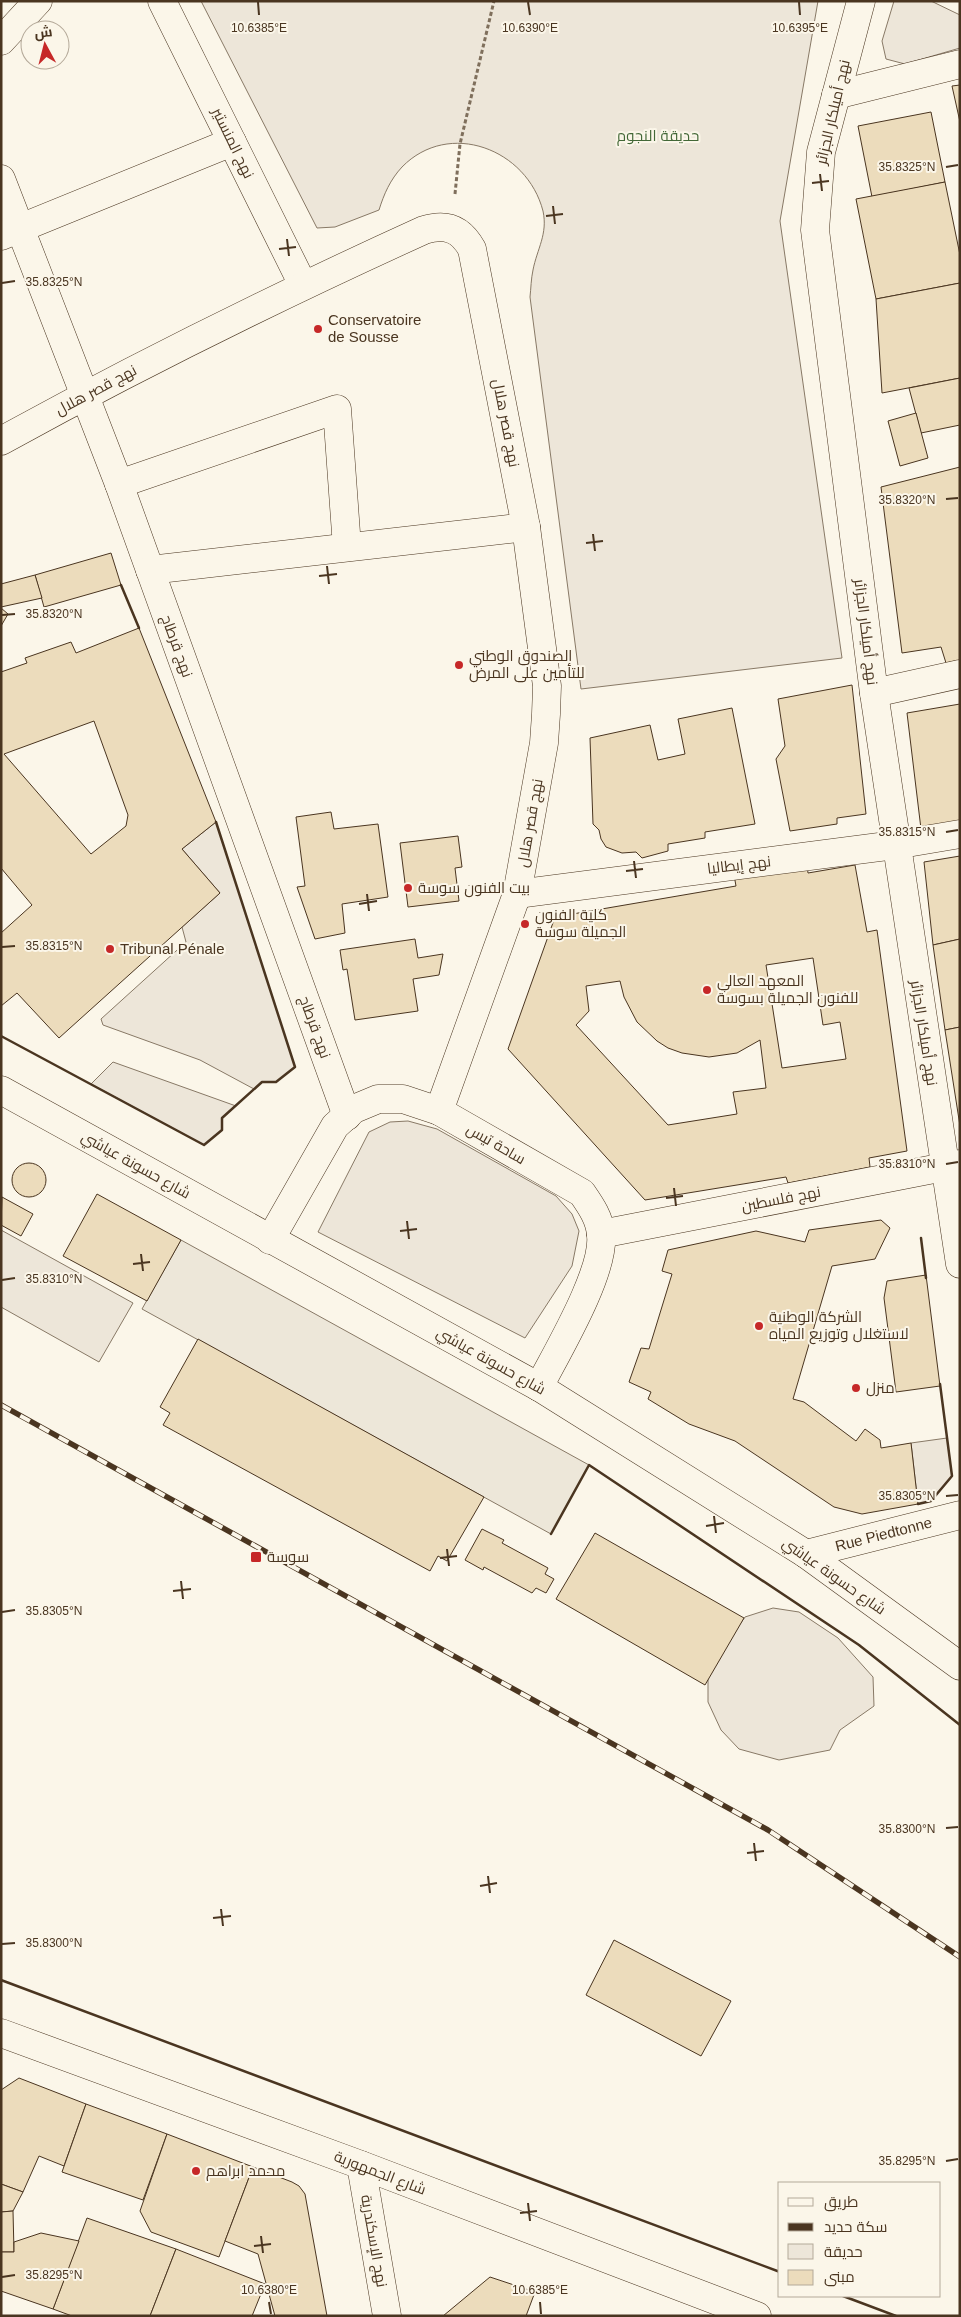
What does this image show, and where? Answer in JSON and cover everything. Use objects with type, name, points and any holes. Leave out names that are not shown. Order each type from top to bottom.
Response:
[{"type":"street","points":[[1,41],[38,1]]},
{"type":"street","name":"نهج المنستير","points":[[162,1],[302,285]]},
{"type":"street","name":"نهج أميلكار الجزائر","points":[[861,1],[821,152],[815,230],[895,845],[952,1165],[960,1264]]},
{"type":"street","points":[[836,95],[960,64]]},
{"type":"street","points":[[11,232],[232,142]]},
{"type":"street","name":"نهج قرطاج","points":[[1,179],[11,232],[85,395],[119,484],[347,1116]]},
{"type":"street","name":"نهج قصر هلال","points":[[1,441],[85,395],[302,285],[424,230],[434,226],[446,226],[466,239],[472,249],[526,527],[546,686],[546,714],[544,743],[518,894],[439,1111]]},
{"type":"street","points":[[119,484],[337,409],[347,547]]},
{"type":"street","points":[[150,570],[526,527]]},
{"type":"street","points":[[874,693],[960,674]]},
{"type":"street","name":"نهج إيطاليا","points":[[518,894],[895,845],[960,834]]},
{"type":"street","name":"شارع حسونة عياشي","points":[[1,1090],[539,1387],[806,1554],[960,1666]]},
{"type":"street","name":"ساحة تيس","points":[[270,1240],[335,1126],[354,1109],[378,1099],[404,1099],[439,1111],[582,1193],[595,1212],[601,1234],[601,1257],[593,1278],[539,1387]]},
{"type":"street","name":"نهج فلسطين","points":[[601,1234],[952,1165]]},
{"type":"street","name":"Rue Piedtonne","points":[[806,1554],[960,1515]]},
{"type":"street","name":"شارع الجمهورية","points":[[1,2033],[361,2165],[757,2316]]},
{"type":"street","name":"نهج الإسكندرية","points":[[361,2165],[387,2316]]},
{"type":"path","points":[[452,229],[460,144],[494,1]]},
{"type":"green space","name":"حديقة النجوم","points":[[201,1],[818,1],[780,221],[842,658],[581,689],[530,297],[533,270],[544,227],[543,211],[534,189],[521,171],[504,157],[484,148],[463,143],[442,145],[421,153],[402,167],[388,187],[379,210],[335,227],[317,228]]},
{"type":"green space","points":[[894,1],[931,1],[960,15],[960,48],[905,64],[886,59],[882,41]]},
{"type":"green space","points":[[216,822],[295,1067],[276,1082],[262,1082],[254,1089],[200,1060],[103,1025],[101,1019],[186,942],[182,927],[220,893],[182,849]]},
{"type":"green space","points":[[113,1062],[236,1106],[222,1118],[222,1130],[204,1145],[91,1084]]},
{"type":"green space","points":[[408,1121],[437,1129],[556,1196],[572,1214],[579,1231],[572,1266],[525,1338],[318,1232],[369,1132],[390,1122]]},
{"type":"green space","points":[[1,1230],[133,1303],[99,1362],[1,1307]]},
{"type":"green space","points":[[947,1438],[952,1476],[931,1501],[918,1504],[911,1443]]},
{"type":"green space","points":[[773,1608],[799,1612],[838,1638],[873,1677],[874,1706],[840,1730],[830,1750],[779,1760],[739,1749],[721,1730],[708,1702],[708,1676],[721,1650],[745,1617]]},
{"type":"shaded area","points":[[181,1240],[589,1465],[551,1534],[142,1309]]},
{"type":"building","points":[[960,85],[960,122],[952,86]]},
{"type":"building","points":[[931,112],[945,182],[872,197],[858,126]]},
{"type":"building","points":[[945,182],[960,255],[960,283],[876,299],[856,199]]},
{"type":"building","points":[[960,283],[960,378],[882,393],[876,299]]},
{"type":"building","points":[[960,378],[960,425],[921,433],[909,388]]},
{"type":"building","points":[[916,413],[928,458],[900,466],[888,421]]},
{"type":"building","points":[[960,467],[960,660],[946,663],[941,647],[902,653],[881,487]]},
{"type":"building","points":[[111,553],[121,585],[44,607],[35,575]]},
{"type":"building","points":[[35,575],[42,598],[1,607],[1,584]]},
{"type":"building","points":[[1,608],[8,614],[1,626]]},
{"type":"building","points":[[139,628],[216,822],[182,849],[220,893],[59,1038],[17,993],[1,1006],[1,933],[32,905],[1,868],[1,672],[27,663],[25,658],[71,642],[76,653]],"holes":[[[94,721],[128,815],[126,826],[91,854],[4,754]]]},
{"type":"building","points":[[852,685],[866,814],[837,818],[837,824],[790,831],[776,759],[785,746],[778,699]]},
{"type":"building","points":[[960,704],[960,823],[921,829],[907,713]]},
{"type":"building","points":[[732,708],[755,824],[705,832],[705,838],[668,844],[668,851],[642,858],[636,852],[622,853],[606,847],[601,839],[599,830],[593,824],[590,738],[650,725],[658,760],[685,754],[678,719]]},
{"type":"building","points":[[331,812],[334,829],[378,824],[388,897],[342,904],[345,933],[315,939],[297,887],[305,886],[296,817]]},
{"type":"building","points":[[458,836],[462,867],[455,868],[459,901],[408,907],[400,843]]},
{"type":"building","points":[[960,856],[960,939],[933,945],[924,862]]},
{"type":"building","name":"المعهد العالي للفنون الجميلة بسوسة","points":[[807,865],[808,873],[855,865],[867,932],[877,930],[907,1151],[869,1158],[870,1167],[788,1183],[786,1177],[645,1200],[508,1049],[555,917],[736,886],[734,875]],"holes":[[[813,958],[823,1025],[840,1022],[846,1059],[782,1068],[766,965]],[[620,981],[624,997],[637,1022],[657,1041],[668,1048],[682,1053],[709,1057],[737,1053],[760,1040],[766,1088],[733,1092],[737,1114],[668,1125],[576,1025],[589,1011],[586,986]]]},
{"type":"building","points":[[415,939],[418,958],[443,954],[439,975],[413,979],[418,1011],[355,1020],[347,969],[343,970],[340,950]]},
{"type":"building","points":[[960,939],[960,1027],[945,1030],[933,945]]},
{"type":"building","points":[[960,1027],[960,1126],[945,1030]]},
{"type":"building","points":[[29,1163],[41,1168],[46,1180],[41,1192],[29,1197],[17,1192],[12,1180],[17,1168]]},
{"type":"building","points":[[97,1194],[181,1240],[147,1301],[63,1256]]},
{"type":"building","points":[[2,1197],[33,1214],[21,1236],[1,1225]]},
{"type":"building","points":[[881,1220],[890,1228],[875,1259],[832,1266],[793,1399],[804,1402],[856,1441],[865,1429],[880,1440],[881,1448],[911,1443],[918,1504],[862,1514],[834,1507],[735,1441],[689,1424],[648,1399],[651,1392],[629,1382],[641,1348],[649,1349],[672,1274],[662,1271],[668,1250],[756,1231],[805,1242],[809,1230]]},
{"type":"building","points":[[926,1275],[940,1386],[896,1392],[884,1298],[887,1281]]},
{"type":"building","name":"سوسة","points":[[198,1339],[484,1497],[447,1561],[438,1556],[430,1571],[163,1425],[170,1413],[160,1407]]},
{"type":"building","points":[[482,1529],[504,1540],[502,1543],[548,1568],[545,1574],[554,1579],[546,1593],[536,1588],[532,1593],[484,1567],[483,1570],[465,1560]]},
{"type":"building","points":[[595,1533],[744,1618],[705,1685],[556,1599]]},
{"type":"building","points":[[614,1940],[731,2001],[701,2056],[586,1995]]},
{"type":"building","points":[[19,2078],[86,2104],[64,2166],[39,2156],[23,2192],[1,2184],[1,2090]]},
{"type":"building","points":[[86,2104],[167,2134],[143,2200],[62,2172]]},
{"type":"building","points":[[167,2134],[253,2167],[219,2257],[151,2232],[140,2211]]},
{"type":"building","points":[[253,2167],[292,2182],[299,2186],[305,2194],[327,2316],[275,2316],[258,2254],[225,2241]]},
{"type":"building","points":[[1,2184],[23,2192],[13,2211],[1,2212]]},
{"type":"building","points":[[13,2211],[14,2252],[1,2252],[1,2212]]},
{"type":"building","points":[[87,2218],[176,2249],[150,2316],[72,2316],[53,2309]]},
{"type":"building","points":[[41,2233],[79,2241],[53,2309],[1,2291],[1,2252],[14,2252],[14,2242]]},
{"type":"building","points":[[176,2249],[265,2284],[252,2316],[150,2316]]},
{"type":"building","points":[[490,2277],[535,2292],[526,2316],[443,2316]]},
{"type":"railway","points":[[1,1405],[768,1830],[960,1957]]},
{"type":"wall","points":[[121,585],[139,628]]},
{"type":"wall","points":[[1,1036],[204,1145],[222,1130],[222,1118],[262,1082],[276,1082],[295,1067],[216,822]]},
{"type":"wall","points":[[921,1238],[926,1278]]},
{"type":"wall","points":[[918,1504],[931,1501],[952,1476],[940,1384]]},
{"type":"wall","points":[[551,1534],[589,1465],[859,1645],[960,1725]]},
{"type":"wall","points":[[1,1980],[778,2271]]},
{"type":"wall","points":[[846,2297],[896,2316]]},
{"type":"place","name":"Conservatoire de Sousse","points":[[318,329]]},
{"type":"place","name":"الصندوق الوطني للتأمين على المرض","points":[[459,665]]},
{"type":"place","name":"بيت الفنون سوسة","points":[[408,888]]},
{"type":"place","name":"كلية الفنون الجميلة سوسة","points":[[525,924]]},
{"type":"place","name":"Tribunal Pénale","points":[[110,949]]},
{"type":"place","name":"المعهد العالي للفنون الجميلة بسوسة","points":[[707,990]]},
{"type":"place","name":"الشركة الوطنية لاستغلال وتوزيع المياه","points":[[759,1326]]},
{"type":"place","name":"منزل","points":[[856,1388]]},
{"type":"place","name":"سوسة","points":[[256,1557]]},
{"type":"place","name":"محمد ابراهم","points":[[196,2171]]}]
